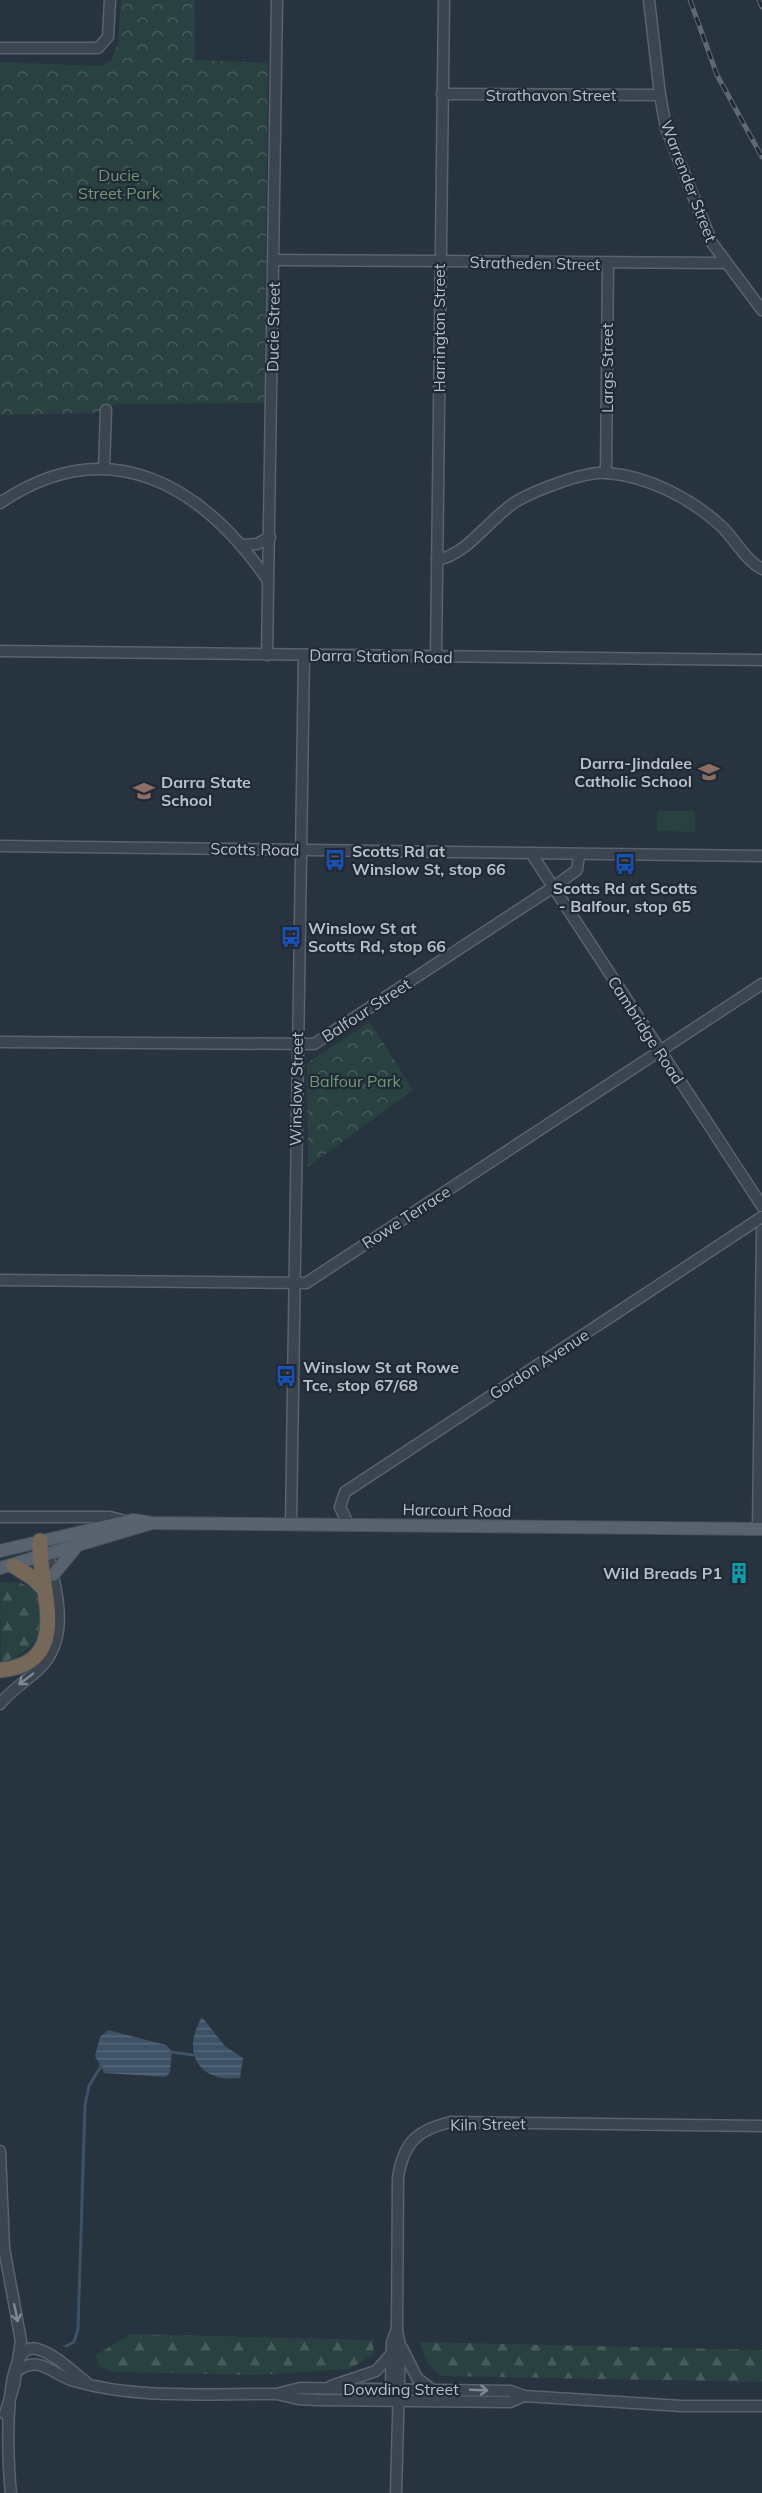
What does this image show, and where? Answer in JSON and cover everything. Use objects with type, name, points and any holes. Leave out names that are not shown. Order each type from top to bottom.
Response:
[{"type":"highway","points":[[0,1670],[17,1667],[28,1661],[44,1642],[50,1621],[45,1590],[44,1557],[40,1541]]},
{"type":"highway","points":[[7,1567],[45,1590]]},
{"type":"main road","name":"Harcourt Road","points":[[0,1551],[125,1521],[142,1520],[152,1523],[760,1528]]},
{"type":"main road","name":"Harcourt Road","points":[[7,1567],[152,1523]]},
{"type":"main road","points":[[53,1575],[77,1546]]},
{"type":"street","points":[[0,48],[98,48],[108,37],[110,0]]},
{"type":"street","name":"Ducie Street","points":[[267,655],[277,0]]},
{"type":"street","name":"Harrington Street","points":[[436,657],[444,0]]},
{"type":"street","name":"Warrender Street","points":[[650,0],[660,95],[666,128],[712,243],[762,310]]},
{"type":"street","name":"Strathavon Street","points":[[442,94],[660,95]]},
{"type":"street","name":"Stratheden Street","points":[[274,260],[725,263]]},
{"type":"street","name":"Largs Street","points":[[606,473],[608,264]]},
{"type":"street","points":[[104,470],[106,410]]},
{"type":"street","points":[[0,503],[47,477],[72,471],[129,472],[176,489],[203,506],[243,545],[267,579]]},
{"type":"street","points":[[437,560],[449,558],[460,550],[515,502],[548,486],[606,473],[654,485],[691,501],[723,528],[740,549],[762,569]]},
{"type":"street","points":[[243,545],[257,544],[270,537]]},
{"type":"street","name":"Darra Station Road","points":[[0,651],[762,660]]},
{"type":"street","name":"Winslow Street","points":[[291,1524],[296,1045],[304,655]]},
{"type":"street","name":"Scotts Road","points":[[0,846],[762,856]]},
{"type":"street","name":"Cambridge Road","points":[[531,853],[762,1206]]},
{"type":"street","name":"Balfour Street","points":[[0,1042],[314,1044],[552,888],[577,870],[579,855]]},
{"type":"street","name":"Rowe Terrace","points":[[0,1280],[306,1283],[762,984]]},
{"type":"street","name":"Gordon Avenue","points":[[348,1524],[340,1507],[345,1492],[762,1217]]},
{"type":"street","points":[[760,1528],[762,1230]]},
{"type":"street","name":"Harcourt Road","points":[[0,1517],[110,1517],[125,1521]]},
{"type":"street","points":[[0,1704],[13,1689],[39,1669],[55,1646],[60,1616],[53,1575],[44,1557]]},
{"type":"street","name":"Kiln Street","points":[[396,2493],[398,2177],[401,2160],[414,2138],[429,2128],[451,2122],[762,2126]]},
{"type":"street","points":[[0,2151],[4,2248],[20,2351],[5,2414]]},
{"type":"street","name":"Dowding Street","points":[[20,2351],[34,2349],[43,2351],[89,2384]]},
{"type":"street","points":[[325,2389],[376,2371],[396,2349],[417,2378],[431,2388]]},
{"type":"street","points":[[11,2493],[3,2398],[8,2364],[20,2351]]},
{"type":"street","name":"Dowding Street","points":[[16,2372],[24,2365],[34,2363],[47,2366],[73,2381],[126,2392],[277,2394],[298,2399],[510,2402],[524,2396]]},
{"type":"street","name":"Dowding Street","points":[[277,2394],[300,2388],[431,2388],[511,2391],[524,2396],[682,2406],[762,2406]]},
{"type":"green space","name":"Ducie Street Park","points":[[121,0],[195,0],[195,60],[268,63],[264,403],[117,404],[94,413],[0,415],[0,62],[100,66],[111,61],[118,43]]},
{"type":"green space","points":[[657,811],[695,811],[695,832],[657,831]]},
{"type":"green space","name":"Balfour Park","points":[[370,1022],[413,1090],[308,1167],[307,1063]]},
{"type":"green space","points":[[0,1582],[28,1586],[38,1597],[41,1613],[37,1637],[30,1647],[1,1663]]},
{"type":"green space","points":[[131,2334],[374,2340],[373,2355],[349,2369],[259,2375],[114,2372],[99,2366],[96,2355]]},
{"type":"green space","points":[[419,2342],[762,2350],[762,2382],[441,2376],[428,2364]]},
{"type":"water","points":[[202,2017],[225,2046],[243,2058],[240,2078],[213,2076],[197,2062],[193,2042]]},
{"type":"water","points":[[108,2030],[166,2045],[172,2051],[170,2072],[166,2077],[104,2073],[95,2056],[100,2037]]},
{"type":"waterway","points":[[171,2052],[193,2055]]},
{"type":"waterway","points":[[66,2346],[74,2342],[78,2329],[85,2105],[89,2086],[101,2066]]},
{"type":"railway","points":[[690,0],[717,75],[762,157]]},
{"type":"railway","points":[[759,0],[762,7]]},
{"type":"place","name":"Darra-Jindalee Catholic School","points":[[709,772]]},
{"type":"place","name":"Darra State School","points":[[144,791]]},
{"type":"place","name":"Scotts Rd at Winslow St, stop 66","points":[[335,860]]},
{"type":"place","name":"Scotts Rd at Scotts - Balfour, stop 65","points":[[625,864]]},
{"type":"place","name":"Winslow St at Scotts Rd, stop 66","points":[[291,937]]},
{"type":"place","name":"Winslow St at Rowe Tce, stop 67/68","points":[[286,1376]]},
{"type":"place","name":"Wild Breads P1","points":[[739,1573]]}]
